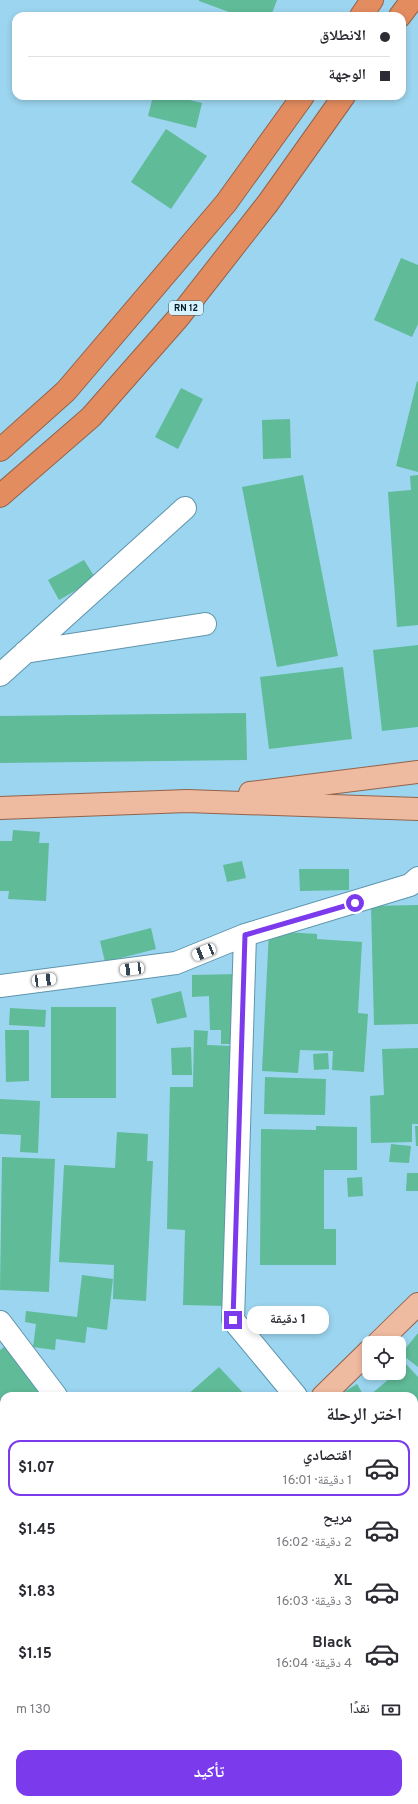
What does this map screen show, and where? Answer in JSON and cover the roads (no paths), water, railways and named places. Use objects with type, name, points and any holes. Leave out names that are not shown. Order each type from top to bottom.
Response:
[{"type":"highway","points":[[364,12],[372,0]]},
{"type":"highway","points":[[403,12],[412,0]]},
{"type":"highway","points":[[0,450],[66,390],[221,210],[300,100]]},
{"type":"highway","name":"RN 12","points":[[0,496],[91,417],[178,318],[268,204],[341,100]]},
{"type":"main road","points":[[187,801],[418,772]]},
{"type":"main road","points":[[0,808],[187,801],[418,809]]},
{"type":"main road","points":[[385,1336],[418,1304]]},
{"type":"main road","points":[[327,1392],[362,1358]]},
{"type":"street","points":[[0,675],[185,508]]},
{"type":"street","points":[[25,652],[205,624]]},
{"type":"street","points":[[0,986],[176,963],[245,935],[410,885],[418,878]]},
{"type":"street","points":[[245,935],[233,1320],[293,1392]]},
{"type":"street","points":[[0,1322],[53,1392]]}]
